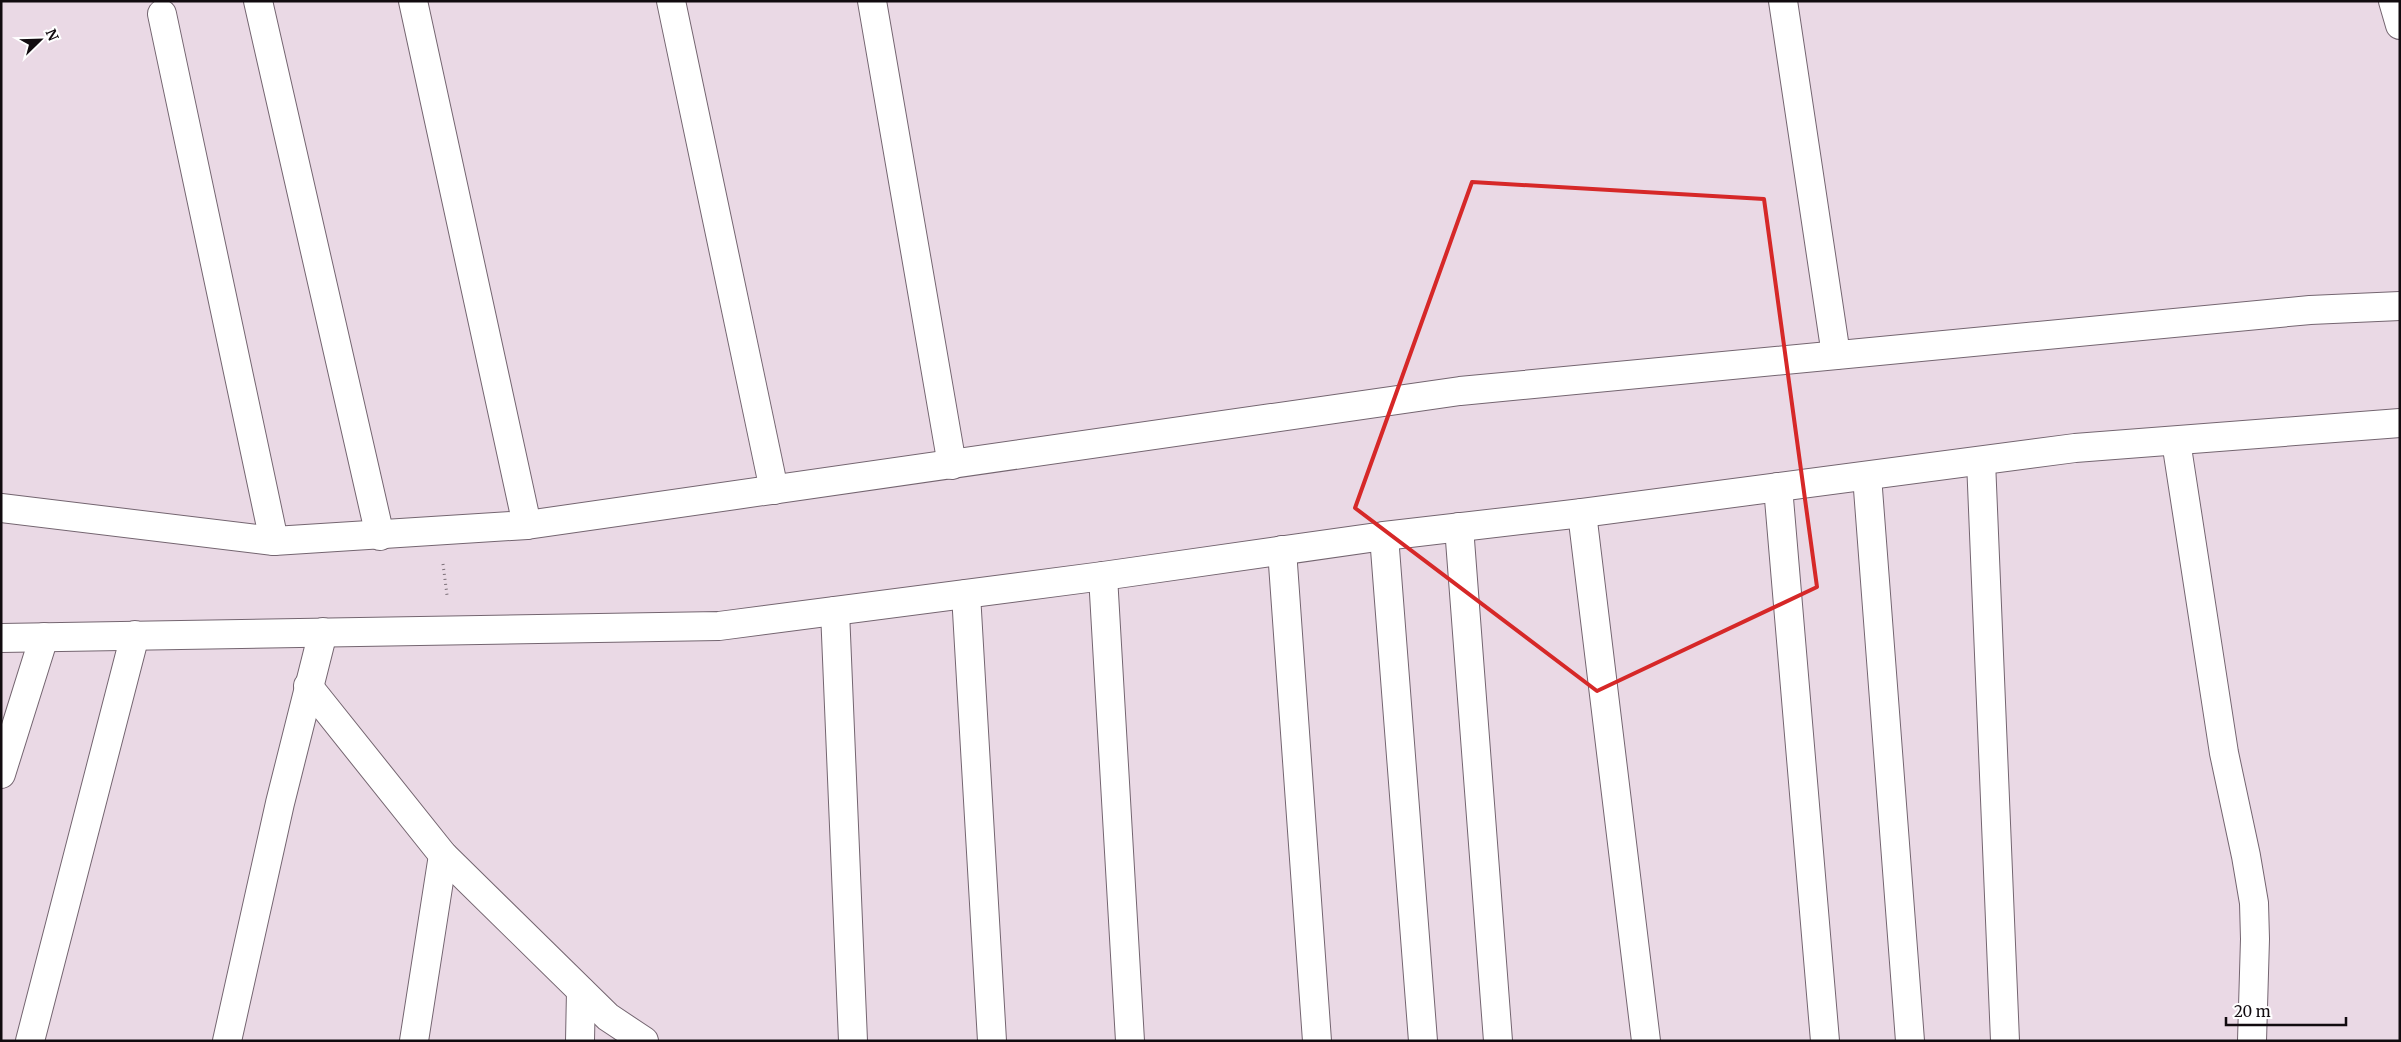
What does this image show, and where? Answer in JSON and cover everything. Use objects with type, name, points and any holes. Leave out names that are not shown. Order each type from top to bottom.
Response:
[{"type":"street","points":[[258,1],[380,536]]},
{"type":"street","points":[[413,1],[527,525]]},
{"type":"street","points":[[672,1],[774,490]]},
{"type":"street","points":[[872,1],[952,465]]},
{"type":"street","points":[[1783,1],[1836,355]]},
{"type":"street","points":[[162,14],[274,542]]},
{"type":"street","points":[[1,508],[274,542],[527,525],[1460,391],[2310,310],[2400,306]]},
{"type":"street","points":[[1,638],[719,626],[1103,576],[1384,536],[1582,513],[2075,448],[2400,423]]},
{"type":"street","points":[[2176,440],[2224,753],[2254,903],[2255,939],[2252,1041]]},
{"type":"street","points":[[1981,461],[2005,1041]]},
{"type":"street","points":[[1867,476],[1910,1041]]},
{"type":"street","points":[[1778,487],[1825,1041]]},
{"type":"street","points":[[1582,513],[1646,1041]]},
{"type":"street","points":[[1459,527],[1498,1041]]},
{"type":"street","points":[[1384,536],[1423,1041]]},
{"type":"street","points":[[1282,550],[1317,1041]]},
{"type":"street","points":[[1103,576],[1130,1041]]},
{"type":"street","points":[[966,594],[992,1041]]},
{"type":"street","points":[[835,611],[853,1041]]},
{"type":"street","points":[[227,1041],[280,803],[323,632]]},
{"type":"street","points":[[30,1041],[135,635]]},
{"type":"street","points":[[1,774],[44,637]]},
{"type":"street","points":[[308,686],[443,855],[608,1018],[644,1041]]},
{"type":"street","points":[[414,1041],[443,855]]},
{"type":"street","points":[[580,1041],[581,991]]},
{"type":"path","points":[[442,555],[448,603]]},
{"type":"highlighted area","points":[[1472,182],[1764,199],[1817,587],[1597,691],[1355,508]]}]
